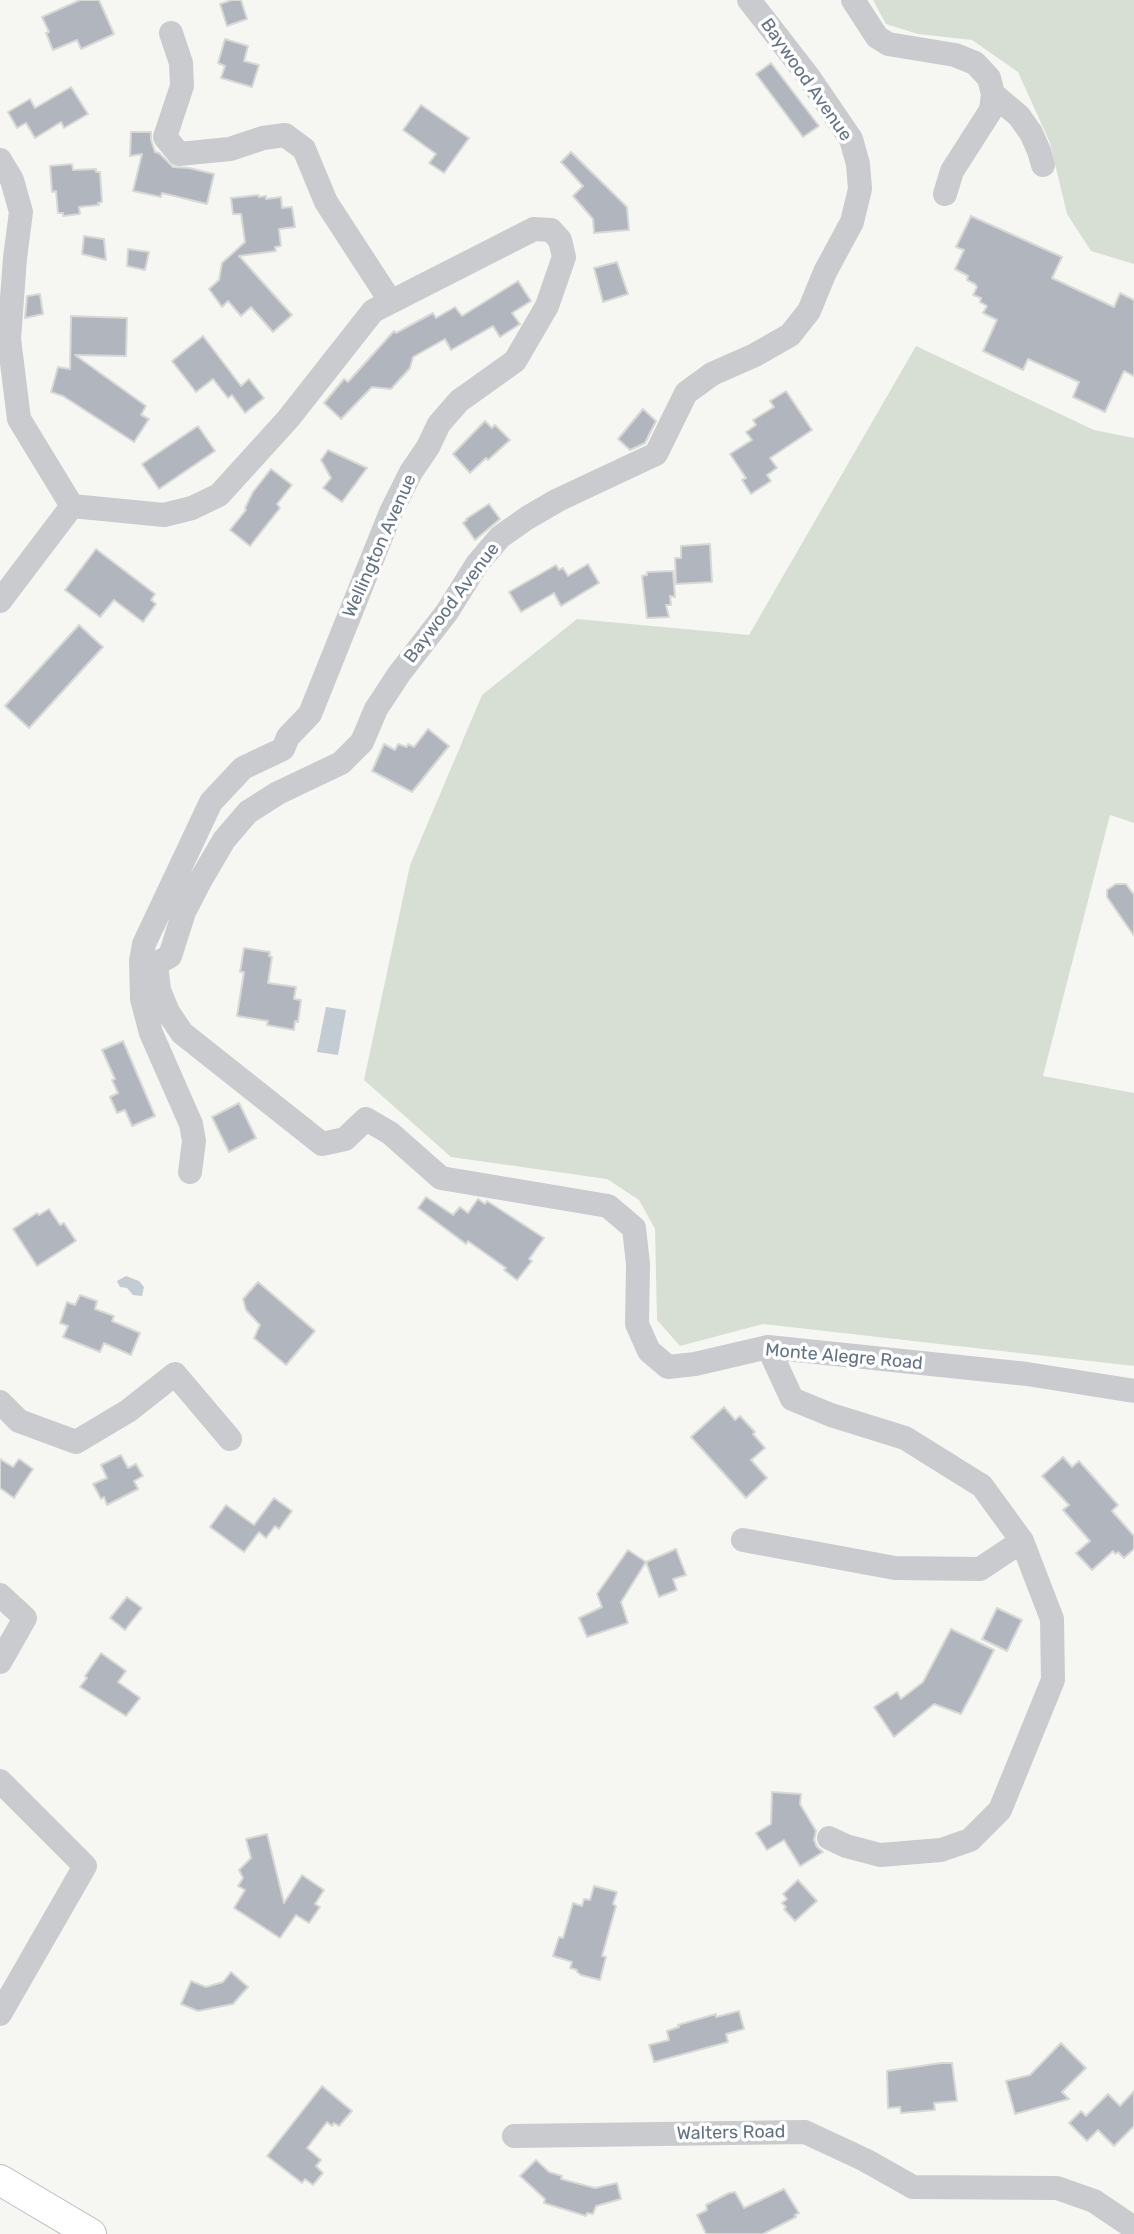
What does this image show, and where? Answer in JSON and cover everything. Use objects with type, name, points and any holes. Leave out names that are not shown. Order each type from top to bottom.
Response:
[{"type":"main road","points":[[0,2180],[91,2234]]},
{"type":"street","name":"Baywood Avenue","points":[[148,962],[170,956],[184,912],[224,840],[248,812],[278,793],[341,763],[362,742],[376,709],[399,674],[447,612],[477,564],[500,537],[527,517],[558,500],[656,454],[686,393],[712,374],[755,355],[790,335],[809,312],[825,272],[852,222],[860,189],[858,164],[851,139],[808,76],[749,0]]},
{"type":"street","points":[[853,0],[877,37],[888,44],[955,55],[975,63],[989,78],[993,94],[991,110],[952,171],[945,194]]},
{"type":"street","points":[[171,33],[181,63],[182,86],[165,136],[179,154],[230,149],[263,138],[285,135],[304,149],[326,202],[391,302]]},
{"type":"street","points":[[993,94],[1019,116],[1040,150],[1042,165]]},
{"type":"street","points":[[0,160],[12,180],[21,212],[9,339],[19,419],[72,506],[0,601]]},
{"type":"street","name":"Wellington Avenue","points":[[72,506],[164,515],[192,508],[219,495],[288,419],[373,311],[534,229],[551,230],[560,240],[564,257],[547,306],[515,361],[459,401],[439,424],[411,472],[391,512],[310,715],[288,737],[283,749],[243,768],[211,802],[144,944],[148,962],[142,999],[151,1033],[191,1124],[194,1141],[190,1172]]},
{"type":"street","name":"Monte Alegre Road","points":[[148,962],[168,1012],[182,1033],[322,1144],[345,1139],[366,1119],[390,1133],[441,1178],[607,1206],[634,1228],[638,1264],[637,1324],[649,1351],[668,1367],[695,1364],[768,1347],[1027,1374],[1134,1391]]},
{"type":"street","points":[[768,1347],[792,1399],[831,1415],[905,1438],[982,1486],[1022,1541],[1052,1619],[1053,1680],[1000,1811],[970,1840],[941,1850],[880,1855],[846,1846],[829,1838]]},
{"type":"street","points":[[0,1402],[19,1420],[76,1442],[128,1412],[175,1374],[230,1439]]},
{"type":"street","points":[[743,1540],[895,1568],[968,1569],[981,1569],[1022,1541]]},
{"type":"street","points":[[0,1595],[24,1618],[0,1662]]},
{"type":"street","points":[[0,1781],[85,1866],[0,2014]]},
{"type":"street","name":"Walters Road","points":[[514,2136],[805,2132],[914,2187],[1057,2188],[1094,2201],[1134,2228]]},
{"type":"shaded area","points":[[873,0],[1134,0],[1134,264],[1091,251],[1067,214],[1050,143],[1018,72],[972,40],[918,34],[886,24]]},
{"type":"shaded area","points":[[916,346],[1094,430],[1134,438],[1134,823],[1110,815],[1043,1076],[1134,1093],[1134,1366],[763,1324],[680,1346],[657,1320],[655,1229],[639,1200],[607,1179],[451,1157],[364,1080],[410,865],[482,695],[577,619],[749,635]]},
{"type":"shaded area","points":[[326,1007],[346,1010],[338,1055],[317,1052]]},
{"type":"shaded area","points":[[126,1276],[139,1281],[144,1287],[142,1296],[133,1295],[127,1288],[120,1287],[117,1281]]},
{"type":"building","points":[[80,0],[99,0],[114,34],[81,49],[77,40],[53,50],[42,17]]},
{"type":"building","points":[[241,0],[247,19],[227,26],[220,4]]},
{"type":"building","points":[[225,39],[248,46],[244,61],[259,65],[252,87],[221,78],[225,66],[218,63]]},
{"type":"building","points":[[771,63],[819,126],[803,137],[756,74]]},
{"type":"building","points":[[71,87],[88,114],[64,128],[61,122],[35,138],[26,123],[17,128],[8,112],[30,99],[35,108]]},
{"type":"building","points":[[421,105],[469,138],[444,173],[429,163],[436,154],[403,130]]},
{"type":"building","points":[[131,132],[151,132],[155,152],[173,167],[214,174],[207,204],[162,193],[161,197],[133,191],[142,154],[130,156]]},
{"type":"building","points":[[571,152],[627,207],[629,230],[594,233],[593,219],[573,196],[583,186],[561,162]]},
{"type":"building","points":[[72,164],[73,170],[96,169],[96,172],[100,172],[102,202],[98,203],[99,205],[79,207],[80,214],[63,216],[63,213],[58,213],[56,191],[52,192],[50,166]]},
{"type":"building","points":[[266,196],[266,199],[281,197],[282,208],[292,207],[295,227],[279,229],[281,246],[275,247],[276,251],[239,256],[292,315],[273,332],[251,307],[241,316],[228,301],[222,307],[209,289],[219,280],[222,263],[245,242],[241,214],[233,214],[231,198]]},
{"type":"building","points":[[971,216],[1062,257],[1052,278],[1114,307],[1120,293],[1134,300],[1134,376],[1124,371],[1105,412],[1073,397],[1079,382],[1028,359],[1023,370],[983,351],[997,320],[983,313],[987,306],[980,302],[981,298],[973,295],[977,287],[967,280],[968,276],[955,269],[964,250],[956,247]]},
{"type":"building","points":[[84,236],[104,239],[106,260],[82,254]]},
{"type":"building","points":[[128,249],[149,252],[145,270],[127,266]]},
{"type":"building","points":[[617,262],[628,294],[603,302],[594,268]]},
{"type":"building","points":[[518,281],[531,301],[512,313],[520,324],[500,337],[493,326],[451,350],[445,339],[413,357],[410,368],[391,389],[372,387],[341,419],[324,403],[344,379],[348,382],[394,331],[396,333],[433,313],[436,318],[455,307],[462,316]]},
{"type":"building","points":[[40,294],[43,314],[25,318],[27,296]]},
{"type":"building","points":[[71,316],[127,318],[126,356],[75,355],[146,406],[141,415],[149,419],[134,442],[63,396],[51,392],[58,367],[70,369]]},
{"type":"building","points":[[203,336],[241,386],[249,379],[264,398],[245,413],[232,395],[228,398],[213,379],[196,392],[172,361]]},
{"type":"building","points":[[786,391],[812,430],[770,458],[777,468],[767,475],[771,481],[751,494],[742,480],[746,478],[730,454],[752,440],[746,432],[756,425],[753,420],[774,407],[770,401]]},
{"type":"building","points":[[643,409],[656,421],[645,443],[630,450],[618,439]]},
{"type":"building","points":[[485,421],[492,428],[495,425],[510,440],[470,473],[453,454]]},
{"type":"building","points":[[198,426],[215,451],[159,489],[142,464]]},
{"type":"building","points":[[328,450],[367,468],[342,502],[323,488],[331,478],[321,460]]},
{"type":"building","points":[[271,469],[292,485],[277,504],[280,508],[250,546],[230,530],[246,510],[253,492]]},
{"type":"building","points":[[489,504],[500,519],[475,540],[463,523]]},
{"type":"building","points":[[710,544],[712,582],[676,584],[675,558],[681,558],[681,546]]},
{"type":"building","points":[[96,549],[155,594],[151,600],[156,604],[143,622],[114,600],[100,617],[65,590]]},
{"type":"building","points":[[588,564],[599,583],[561,606],[554,593],[521,612],[509,592],[556,565],[559,570],[563,568],[568,576]]},
{"type":"building","points":[[673,571],[675,597],[670,596],[671,605],[666,605],[669,617],[647,618],[642,576],[647,575],[647,572]]},
{"type":"building","points":[[79,625],[103,647],[29,728],[5,706]]},
{"type":"building","points":[[428,729],[449,746],[412,792],[372,771],[384,744],[395,750],[398,744],[414,747]]},
{"type":"building","points":[[1116,884],[1126,884],[1134,895],[1134,936],[1107,897],[1107,890]]},
{"type":"building","points":[[244,948],[270,952],[269,956],[272,957],[268,983],[296,987],[294,999],[301,1000],[294,1030],[267,1025],[268,1021],[237,1016],[244,972],[240,972]]},
{"type":"building","points":[[123,1041],[155,1116],[132,1126],[125,1110],[117,1113],[110,1097],[118,1093],[102,1050]]},
{"type":"building","points":[[239,1103],[256,1138],[229,1152],[212,1117]]},
{"type":"building","points":[[426,1197],[453,1215],[460,1207],[468,1213],[478,1199],[485,1204],[487,1201],[544,1238],[529,1259],[532,1261],[517,1280],[504,1270],[506,1268],[468,1241],[466,1244],[418,1208]]},
{"type":"building","points":[[49,1209],[60,1225],[64,1223],[76,1241],[37,1266],[13,1229],[37,1213],[39,1215]]},
{"type":"building","points":[[258,1282],[315,1331],[286,1365],[254,1338],[260,1325],[246,1310],[243,1299]]},
{"type":"building","points":[[80,1295],[97,1301],[95,1309],[114,1316],[112,1321],[140,1333],[131,1355],[104,1343],[100,1352],[63,1337],[68,1326],[60,1323],[67,1302],[75,1305]]},
{"type":"building","points":[[724,1407],[735,1420],[740,1416],[765,1448],[751,1460],[767,1478],[746,1498],[691,1437]]},
{"type":"building","points":[[121,1455],[128,1468],[136,1464],[143,1476],[134,1481],[138,1489],[107,1505],[93,1484],[107,1478],[101,1465]]},
{"type":"building","points":[[1063,1457],[1072,1467],[1079,1461],[1118,1505],[1112,1511],[1134,1536],[1134,1549],[1124,1558],[1113,1551],[1092,1570],[1076,1553],[1090,1541],[1063,1510],[1069,1505],[1042,1476]]},
{"type":"building","points":[[0,1459],[13,1467],[19,1459],[33,1469],[14,1498],[0,1488]]},
{"type":"building","points":[[274,1498],[292,1511],[279,1529],[275,1526],[266,1538],[259,1532],[244,1552],[210,1527],[226,1505],[254,1525]]},
{"type":"building","points":[[676,1549],[686,1575],[673,1579],[677,1590],[659,1597],[646,1562]]},
{"type":"building","points":[[628,1550],[646,1562],[621,1602],[628,1623],[587,1637],[579,1618],[602,1607],[597,1594]]},
{"type":"building","points":[[127,1597],[142,1608],[125,1630],[110,1618]]},
{"type":"building","points":[[997,1608],[1022,1620],[1007,1651],[982,1639]]},
{"type":"building","points":[[951,1629],[994,1650],[976,1686],[961,1714],[934,1704],[894,1737],[874,1707],[897,1692],[901,1699],[923,1682]]},
{"type":"building","points":[[101,1653],[126,1671],[118,1682],[140,1698],[126,1716],[80,1687]]},
{"type":"building","points":[[772,1792],[801,1794],[800,1804],[816,1831],[814,1840],[823,1852],[800,1866],[784,1840],[767,1850],[756,1833],[771,1824]]},
{"type":"building","points":[[267,1834],[284,1903],[302,1875],[324,1890],[315,1904],[320,1907],[309,1923],[296,1915],[280,1938],[234,1908],[245,1890],[238,1886],[243,1878],[239,1870],[251,1858],[246,1839]]},
{"type":"building","points":[[798,1880],[817,1901],[795,1921],[782,1903],[787,1899],[783,1894]]},
{"type":"building","points":[[594,1886],[617,1892],[613,1904],[616,1906],[602,1956],[606,1957],[600,1980],[581,1975],[570,1968],[572,1962],[553,1956],[559,1937],[563,1938],[573,1903],[582,1906],[584,1899],[590,1900]]},
{"type":"building","points":[[231,1972],[248,1987],[233,2004],[198,2011],[181,2004],[191,1981],[206,1987],[223,1982]]},
{"type":"building","points":[[739,2011],[744,2029],[726,2034],[728,2042],[654,2062],[649,2045],[669,2040],[667,2031],[716,2014],[716,2017]]},
{"type":"building","points":[[1061,2043],[1086,2068],[1062,2092],[1069,2099],[1015,2114],[1006,2081],[1030,2075]]},
{"type":"building","points":[[952,2063],[957,2101],[934,2103],[935,2110],[901,2113],[900,2107],[888,2108],[887,2071]]},
{"type":"building","points":[[322,2086],[352,2111],[339,2126],[334,2123],[332,2126],[327,2122],[307,2148],[321,2160],[316,2166],[323,2173],[313,2185],[305,2179],[302,2183],[267,2156]]},
{"type":"building","points":[[1134,2091],[1134,2126],[1114,2146],[1098,2130],[1087,2141],[1069,2123],[1081,2111],[1086,2116],[1108,2094],[1120,2106]]},
{"type":"building","points":[[536,2160],[549,2172],[562,2176],[561,2179],[595,2188],[617,2183],[621,2199],[596,2206],[593,2214],[587,2213],[586,2216],[544,2203],[545,2199],[520,2176]]},
{"type":"building","points":[[784,2189],[799,2213],[763,2234],[706,2234],[697,2215],[707,2210],[706,2205],[729,2193],[735,2192],[744,2208]]}]
